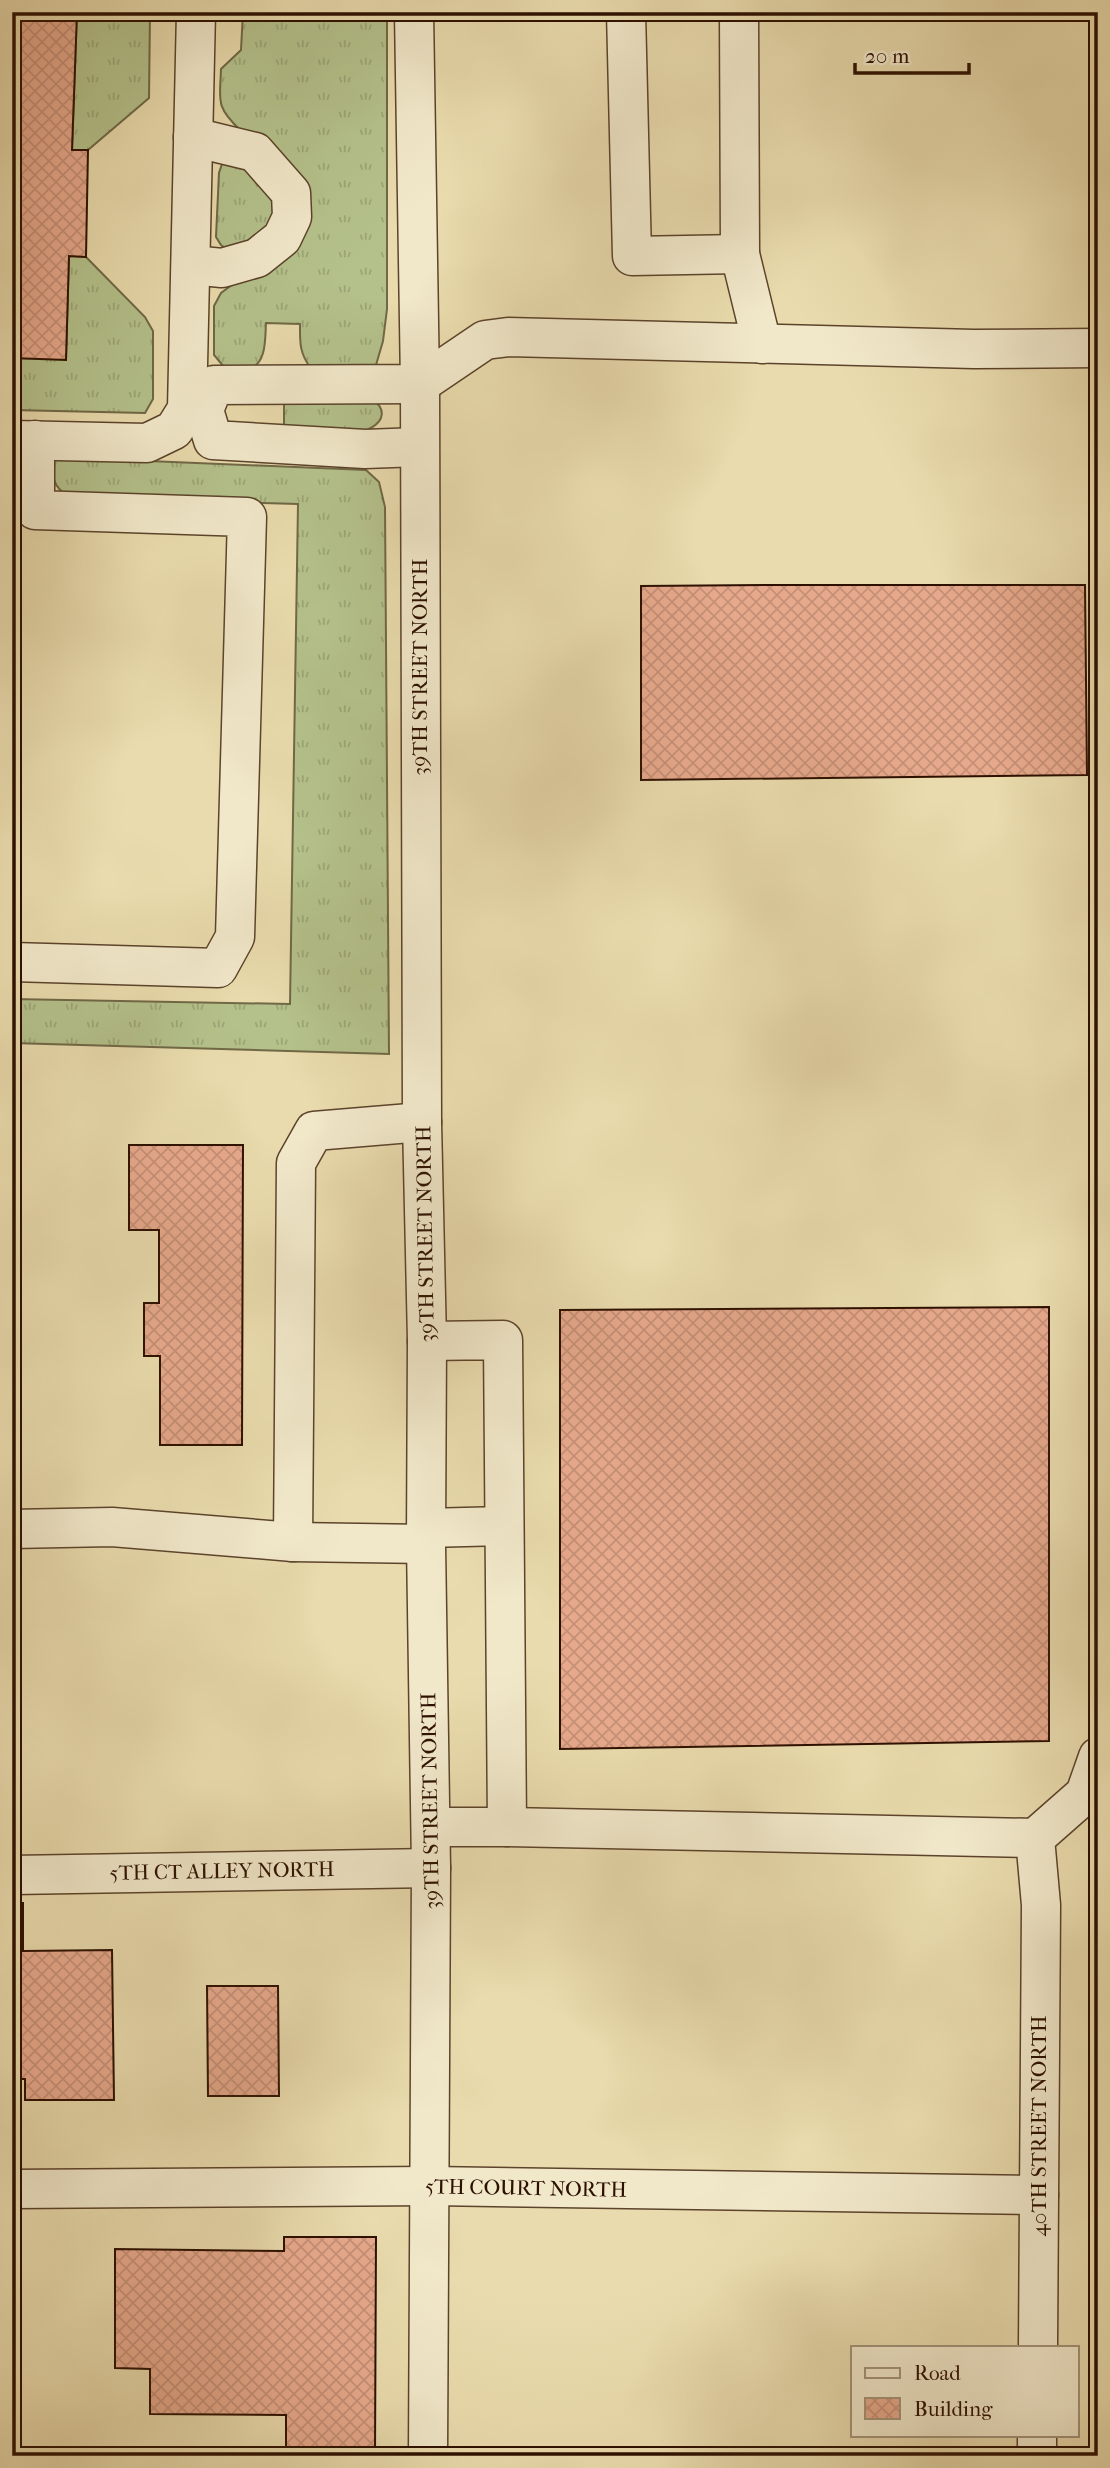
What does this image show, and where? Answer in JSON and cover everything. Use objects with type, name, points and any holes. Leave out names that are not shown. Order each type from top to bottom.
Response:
[{"type":"street","points":[[196,12],[192,265],[196,410],[213,440],[365,449],[419,447]]},
{"type":"street","name":"39TH STREET NORTH","points":[[414,12],[419,384],[422,1122],[427,1341],[426,1536],[431,1827],[428,2456]]},
{"type":"street","points":[[626,12],[632,256],[740,254]]},
{"type":"street","points":[[739,12],[740,254],[762,344]]},
{"type":"street","points":[[192,265],[222,268],[257,258],[282,238],[292,217],[291,193],[256,152],[193,137]]},
{"type":"street","points":[[12,962],[218,968],[235,937],[247,517],[35,510],[24,440],[147,443],[174,430],[196,410],[214,385],[419,384],[485,340],[508,337],[975,349],[1098,348]]},
{"type":"street","points":[[293,1542],[296,1163],[314,1131],[422,1122]]},
{"type":"street","points":[[427,1341],[503,1340],[507,1827]]},
{"type":"street","points":[[12,1530],[113,1527],[293,1542],[426,1536],[505,1526]]},
{"type":"street","points":[[431,1827],[1035,1838],[1085,1794],[1098,1757]]},
{"type":"street","name":"40TH STREET NORTH","points":[[1035,1838],[1041,1905],[1038,2346]]},
{"type":"street","name":"5TH CT ALLEY NORTH","points":[[12,1875],[431,1868]]},
{"type":"street","name":"5TH COURT NORTH","points":[[12,2189],[431,2186],[1039,2195]]},
{"type":"street","points":[[1037,2436],[1037,2456]]},
{"type":"green space","points":[[77,12],[150,12],[149,98],[88,150],[72,150]]},
{"type":"green space","points":[[243,12],[387,12],[387,309],[383,341],[376,365],[310,367],[302,351],[300,324],[266,323],[262,357],[248,369],[224,367],[214,355],[214,306],[221,293],[291,241],[240,130],[226,115],[221,102],[221,69],[241,50]]},
{"type":"green space","points":[[237,159],[276,197],[269,234],[228,250],[216,237],[219,173],[223,161]]},
{"type":"green space","points":[[69,256],[86,257],[145,317],[153,331],[153,399],[145,413],[12,410],[12,358],[66,359]]},
{"type":"green space","points":[[284,397],[376,402],[382,415],[376,425],[367,430],[284,426]]},
{"type":"green space","points":[[53,457],[366,470],[379,482],[385,507],[389,1054],[12,1043],[12,999],[290,1004],[298,504],[68,497],[54,480]]},
{"type":"building","points":[[12,12],[77,12],[72,150],[88,150],[86,257],[69,256],[66,360],[12,358]]},
{"type":"building","points":[[1085,585],[1087,775],[641,780],[641,586]]},
{"type":"building","points":[[129,1145],[243,1145],[242,1445],[160,1445],[160,1356],[144,1356],[144,1303],[159,1303],[159,1230],[129,1230]]},
{"type":"building","points":[[1049,1307],[1049,1741],[560,1749],[560,1310]]},
{"type":"building","points":[[12,1903],[23,1903],[23,1951],[112,1950],[114,2100],[25,2100],[25,2079],[12,2079]]},
{"type":"building","points":[[207,1986],[278,1986],[279,2096],[208,2096]]},
{"type":"building","points":[[284,2237],[376,2237],[375,2456],[286,2456],[286,2415],[150,2414],[150,2369],[115,2368],[115,2249],[284,2251]]}]
